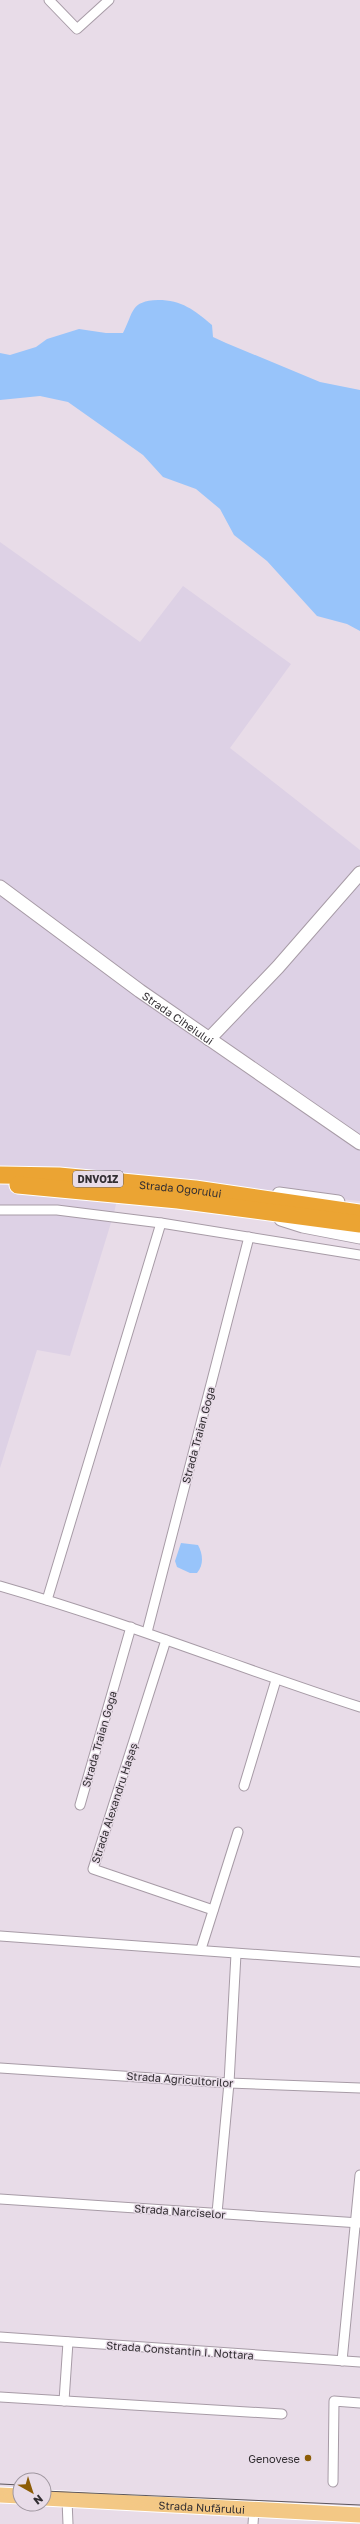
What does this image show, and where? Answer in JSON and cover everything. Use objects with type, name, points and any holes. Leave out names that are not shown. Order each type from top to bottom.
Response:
[{"type":"highway","name":"Strada Ogorului","points":[[0,1175],[59,1176],[248,1196],[360,1213]]},
{"type":"highway","name":"Strada Ogorului","points":[[0,1186],[22,1185],[163,1198],[262,1213],[360,1224]]},
{"type":"main road","points":[[0,2495],[12,2496]]},
{"type":"main road","name":"Strada Nufărului","points":[[52,2499],[254,2517],[360,2515]]},
{"type":"street","points":[[49,0],[77,30],[109,0]]},
{"type":"street","points":[[209,1039],[278,967],[360,873]]},
{"type":"street","name":"Strada Ciheiului","points":[[0,887],[140,991],[360,1143]]},
{"type":"street","points":[[248,1196],[301,1196],[360,1205]]},
{"type":"street","points":[[0,1210],[57,1210],[161,1223],[360,1256]]},
{"type":"street","points":[[262,1213],[303,1226],[360,1237]]},
{"type":"street","points":[[47,1600],[161,1223]]},
{"type":"street","name":"Strada Traian Goga","points":[[146,1632],[249,1237]]},
{"type":"street","points":[[0,1586],[146,1632],[276,1680],[360,1707]]},
{"type":"street","name":"Strada Traian Goga","points":[[80,1805],[131,1627]]},
{"type":"street","name":"Strada Alexandru Hașaș","points":[[166,1640],[94,1869],[213,1910]]},
{"type":"street","points":[[244,1786],[276,1680]]},
{"type":"street","points":[[201,1949],[238,1832]]},
{"type":"street","points":[[0,1936],[201,1949],[236,1954],[360,1962]]},
{"type":"street","points":[[217,2213],[229,2083],[236,1954]]},
{"type":"street","name":"Strada Agricultorilor","points":[[0,2068],[229,2083],[360,2088]]},
{"type":"street","points":[[342,2361],[359,2223],[360,2175]]},
{"type":"street","name":"Strada Narciselor","points":[[0,2199],[359,2223]]},
{"type":"street","name":"Strada Constantin I. Nottara","points":[[0,2337],[360,2362]]},
{"type":"street","points":[[64,2401],[68,2342]]},
{"type":"street","points":[[0,2397],[282,2414]]},
{"type":"street","points":[[332,2482],[334,2401],[360,2403]]},
{"type":"street","points":[[67,2500],[68,2524]]},
{"type":"shaded area","points":[[0,542],[140,642],[183,586],[291,664],[230,748],[360,850],[360,1201],[122,1177],[114,1213],[70,1356],[37,1350],[0,1468]]},
{"type":"water","points":[[166,300],[181,304],[193,310],[212,325],[213,337],[226,343],[320,382],[360,390],[360,631],[347,624],[317,616],[267,561],[234,535],[220,509],[196,489],[163,477],[143,455],[68,402],[40,396],[0,400],[0,353],[10,355],[36,347],[47,339],[79,329],[106,333],[123,333],[134,309],[138,305],[149,301]]},
{"type":"water","points":[[181,1543],[198,1545],[201,1552],[202,1563],[197,1573],[190,1573],[177,1567],[175,1561]]},
{"type":"tram line","points":[[0,2484],[12,2485]]},
{"type":"tram line","points":[[52,2491],[360,2505]]},
{"type":"place","name":"Genovese","points":[[308,2458]]}]
